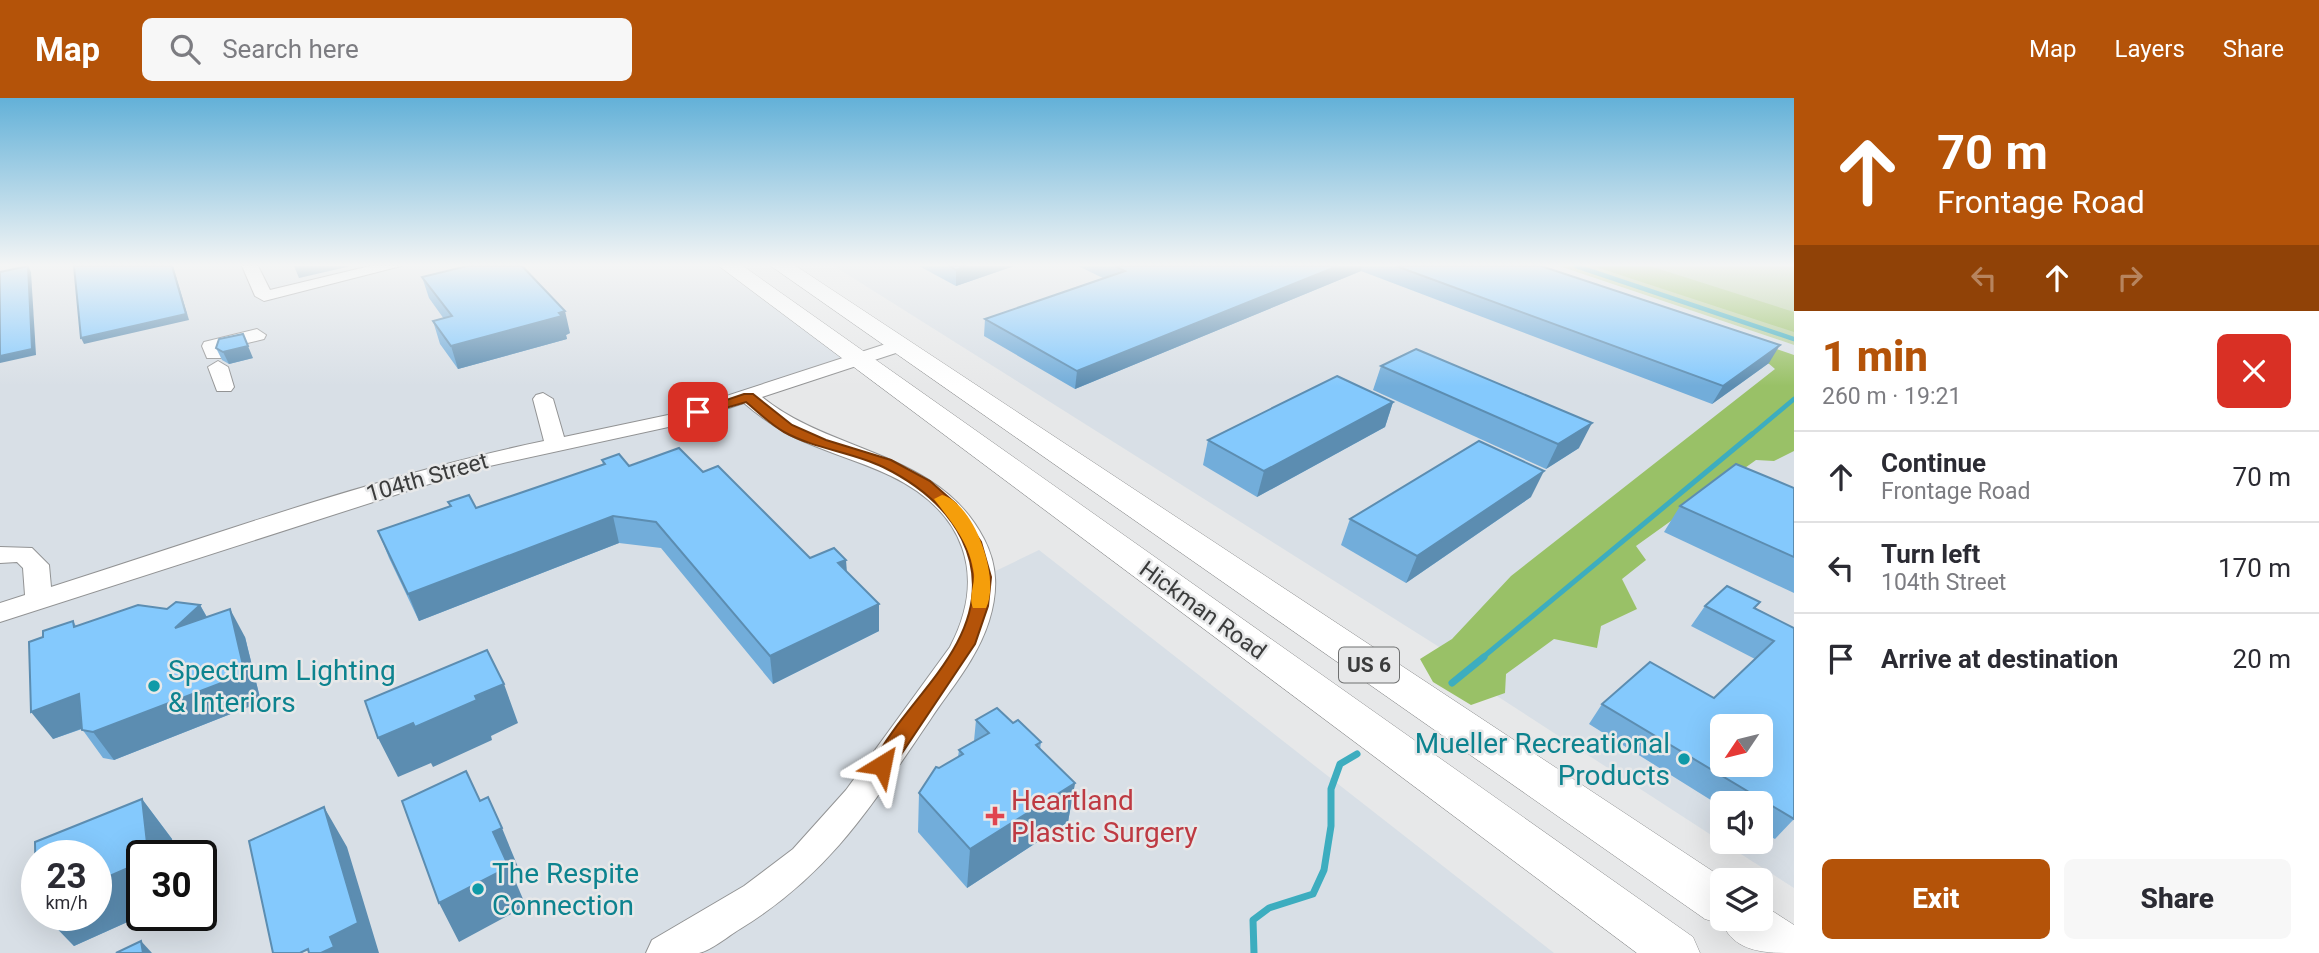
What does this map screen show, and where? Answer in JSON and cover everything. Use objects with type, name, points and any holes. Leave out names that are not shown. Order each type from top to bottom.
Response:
[{"type":"main road","name":"Hickman Road","points":[[784,306],[1676,953]]},
{"type":"main road","name":"Hickman Road","points":[[839,306],[1710,896]]},
{"type":"main road","points":[[1762,931],[1794,953]]},
{"type":"street","points":[[224,387],[211,346],[257,335]]},
{"type":"street","name":"104th Street","points":[[0,613],[394,485],[471,463],[673,419],[748,397],[898,346]]},
{"type":"street","points":[[665,953],[785,878],[833,832],[966,644],[979,606],[983,577],[978,553],[950,507],[909,474],[865,455],[821,443],[787,428],[748,397]]},
{"type":"street","points":[[543,399],[556,445]]},
{"type":"street","points":[[0,555],[23,554],[36,565],[39,600]]},
{"type":"shaded area","points":[[0,306],[784,306],[858,359],[749,397],[865,455],[950,507],[983,577],[1039,550],[1554,953],[0,953]]},
{"type":"shaded area","points":[[897,306],[1678,306],[1794,345],[1794,888],[1773,875],[1773,868],[1763,868],[1741,854],[1773,854],[1773,791],[1710,791],[1710,834],[1463,674],[1471,667]]},
{"type":"green space","points":[[1639,306],[1653,306],[1794,355],[1794,451],[1774,461],[1756,460],[1636,546],[1646,560],[1622,579],[1637,609],[1601,626],[1597,648],[1554,639],[1506,674],[1505,693],[1471,705],[1433,682],[1420,659],[1452,639],[1511,576],[1775,369],[1737,346]]},
{"type":"green space","points":[[1678,306],[1794,306],[1794,345]]},
{"type":"green space","points":[[1715,306],[1775,306],[1794,312],[1794,332]]},
{"type":"building","points":[[0,306],[30,306],[32,349],[0,356]]},
{"type":"building","points":[[78,306],[184,306],[186,314],[81,338]]},
{"type":"building","points":[[444,306],[560,306],[565,311],[559,313],[562,316],[451,346],[433,321],[452,316]]},
{"type":"building","points":[[1023,306],[1239,306],[1077,371],[985,319]]},
{"type":"building","points":[[1505,306],[1662,306],[1780,345],[1723,386]]},
{"type":"building","points":[[243,334],[248,346],[223,352],[216,348],[219,339]]},
{"type":"building","points":[[1416,349],[1592,423],[1558,444],[1381,366]]},
{"type":"building","points":[[1337,376],[1393,402],[1264,471],[1208,440]]},
{"type":"building","points":[[1479,441],[1544,471],[1417,556],[1350,519]]},
{"type":"building","points":[[679,448],[703,472],[718,466],[810,558],[834,548],[846,560],[838,563],[879,604],[770,656],[656,522],[613,516],[408,594],[378,531],[451,506],[448,502],[469,495],[476,508],[605,464],[602,460],[619,454],[629,466]]},
{"type":"building","points":[[1736,464],[1794,488],[1794,557],[1680,506]]},
{"type":"building","points":[[1727,586],[1760,602],[1754,608],[1794,628],[1794,819],[1773,806],[1773,791],[1747,791],[1724,777],[1773,777],[1773,714],[1710,714],[1710,769],[1602,704],[1650,662],[1714,698],[1774,641],[1705,606]]},
{"type":"building","name":"Spectrum Lighting & Interiors","points":[[176,602],[200,605],[175,628],[230,609],[245,674],[93,732],[82,730],[79,694],[31,712],[29,642],[43,637],[43,631],[73,621],[74,627],[138,605],[167,609]]},
{"type":"building","points":[[487,650],[504,684],[475,696],[477,700],[415,727],[413,723],[378,738],[365,701]]},
{"type":"building","points":[[997,708],[1013,723],[1018,720],[1041,742],[1036,745],[1075,783],[970,849],[919,793],[936,767],[939,768],[963,754],[959,750],[989,733],[976,720]]},
{"type":"building","points":[[466,771],[480,801],[488,797],[502,828],[493,832],[509,867],[439,903],[402,801]]},
{"type":"building","points":[[142,799],[147,840],[126,840],[126,869],[112,875],[112,840],[40,840]]},
{"type":"building","points":[[324,807],[358,923],[330,937],[334,947],[321,953],[309,953],[308,949],[300,953],[273,953],[249,841]]},
{"type":"building","points":[[141,941],[143,953],[116,953]]},
{"type":"waterway","points":[[1695,306],[1794,339]]},
{"type":"waterway","points":[[1750,436],[1794,399]]},
{"type":"waterway","points":[[1482,658],[1752,434]]},
{"type":"waterway","points":[[1452,683],[1484,657]]},
{"type":"waterway","points":[[1254,953],[1253,920],[1269,908],[1313,894],[1324,870],[1331,826],[1331,789],[1340,764],[1357,754]]},
{"type":"slow traffic","points":[[942,499],[961,520],[978,553],[983,577],[980,603]]},
{"type":"place","name":"Spectrum Lighting & Interiors","points":[[154,686]]},
{"type":"place","name":"Mueller Recreational Products","points":[[1684,759]]},
{"type":"place","name":"Heartland Plastic Surgery","points":[[995,816]]},
{"type":"place","name":"The Respite Connection","points":[[478,889]]},
{"type":"route","points":[[698,412],[748,397],[787,428],[821,443],[865,455],[909,474],[925,484],[961,520],[978,553],[983,577],[979,606],[966,644],[882,765]]}]
